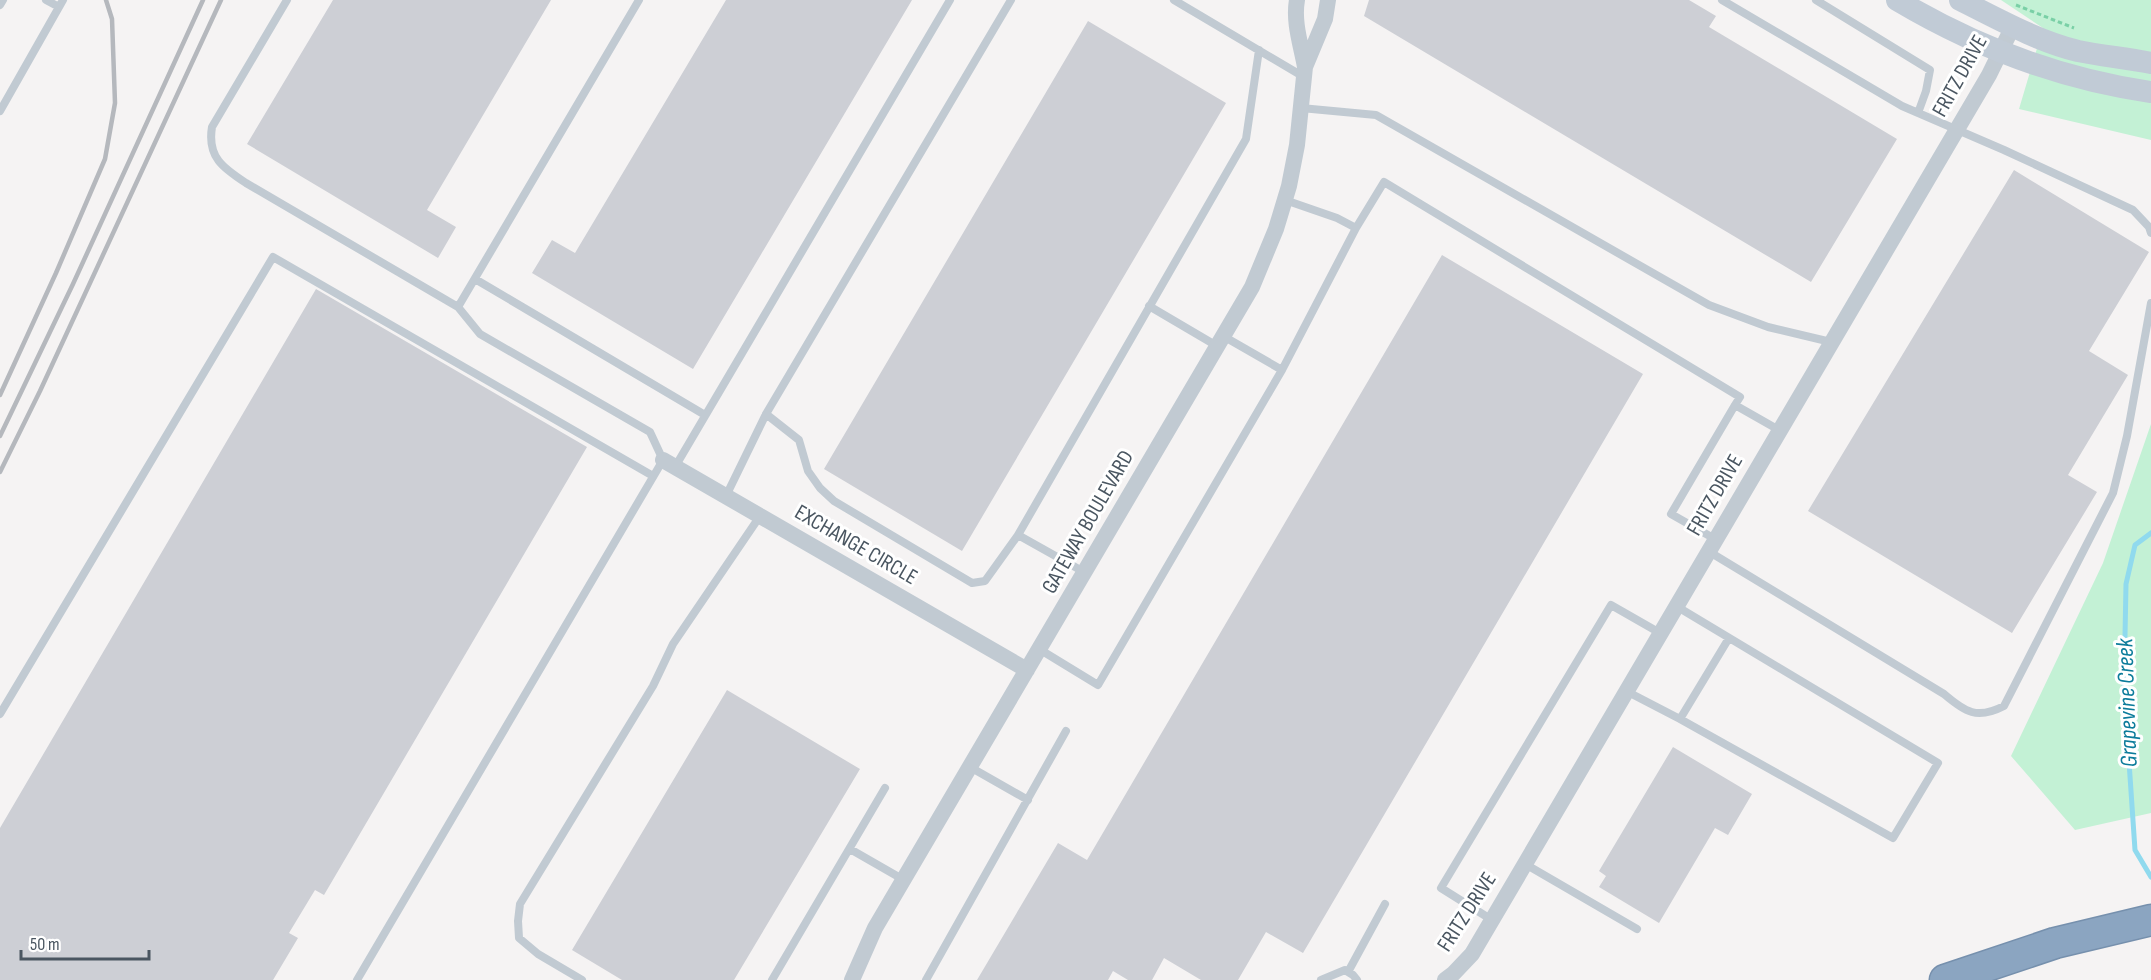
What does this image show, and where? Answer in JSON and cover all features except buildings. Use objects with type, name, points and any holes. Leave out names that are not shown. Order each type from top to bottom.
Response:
[{"type":"highway","points":[[1945,980],[2055,943],[2151,920]]},
{"type":"main road","points":[[1897,0],[1948,29],[2001,53],[2093,81],[2151,92]]},
{"type":"main road","points":[[1959,0],[2013,26],[2079,51],[2151,63]]},
{"type":"street","name":"GATEWAY BOULEVARD","points":[[1297,0],[1296,22],[1305,72]]},
{"type":"street","name":"GATEWAY BOULEVARD","points":[[852,980],[875,928],[1252,287],[1285,200],[1297,145],[1305,72],[1325,19],[1328,0]]},
{"type":"street","name":"FRITZ DRIVE","points":[[1445,980],[1454,974],[1472,954],[2001,53],[2013,26]]},
{"type":"street","name":"EXCHANGE CIRCLE","points":[[669,464],[1027,670]]},
{"type":"lane","points":[[0,5],[3,0]]},
{"type":"lane","points":[[0,111],[61,4],[46,0]]},
{"type":"lane","points":[[286,0],[212,127],[210,140],[215,156],[227,170],[246,183],[458,307],[480,334],[650,432],[669,464]]},
{"type":"lane","points":[[458,307],[639,0]]},
{"type":"lane","points":[[357,980],[653,476],[669,464],[705,415],[950,0]]},
{"type":"lane","points":[[726,496],[766,414],[1011,0]]},
{"type":"lane","points":[[1174,0],[1259,50],[1305,72]]},
{"type":"lane","points":[[1722,0],[1902,106],[2133,210],[2149,227],[2151,233]]},
{"type":"lane","points":[[1816,0],[1930,70],[1918,113]]},
{"type":"lane","points":[[766,414],[799,440],[808,471],[820,488],[834,501],[972,583],[985,581],[1018,535],[1245,138],[1259,50]]},
{"type":"lane","points":[[1301,108],[1376,115],[1708,305],[1768,327],[1831,342]]},
{"type":"lane","points":[[1039,650],[1098,685],[1282,370],[1356,228],[1384,182],[1740,398],[1671,514],[1712,545],[1944,694],[1961,708],[1977,714],[1990,714],[2004,706],[2113,493],[2127,436],[2151,303]]},
{"type":"lane","points":[[1285,200],[1337,218],[1356,228]]},
{"type":"lane","points":[[0,714],[273,257],[653,476]]},
{"type":"lane","points":[[475,279],[705,415]]},
{"type":"lane","points":[[1149,306],[1282,370]]},
{"type":"lane","points":[[1735,405],[1779,430]]},
{"type":"lane","points":[[582,980],[538,954],[519,938],[520,904],[652,686],[673,644],[760,516]]},
{"type":"lane","points":[[1018,535],[1084,572]]},
{"type":"lane","points":[[1492,920],[1441,888],[1611,605],[1660,633]]},
{"type":"lane","points":[[1626,691],[1893,838],[1938,763],[1676,606]]},
{"type":"lane","points":[[1680,719],[1729,638]]},
{"type":"lane","points":[[926,980],[1066,731]]},
{"type":"lane","points":[[970,767],[1028,800]]},
{"type":"lane","points":[[772,980],[885,788]]},
{"type":"lane","points":[[850,849],[904,880]]},
{"type":"lane","points":[[1525,864],[1637,929]]},
{"type":"lane","points":[[1348,972],[1385,904]]},
{"type":"lane","points":[[1322,980],[1345,970],[1357,980]]},
{"type":"path","points":[[2013,3],[2083,33]]},
{"type":"green space","points":[[2001,0],[2151,0],[2151,140],[2019,109],[2043,28]]},
{"type":"green space","points":[[2151,424],[2151,813],[2075,830],[2011,756],[2103,563]]},
{"type":"waterway","name":"Grapevine Creek","points":[[2151,533],[2135,545],[2126,584],[2124,688],[2135,850],[2151,877]]},
{"type":"railway","points":[[0,395],[105,159],[115,103],[112,19],[106,0]]},
{"type":"railway","points":[[0,436],[73,284],[203,0]]},
{"type":"railway","points":[[0,472],[40,391],[221,0]]}]
